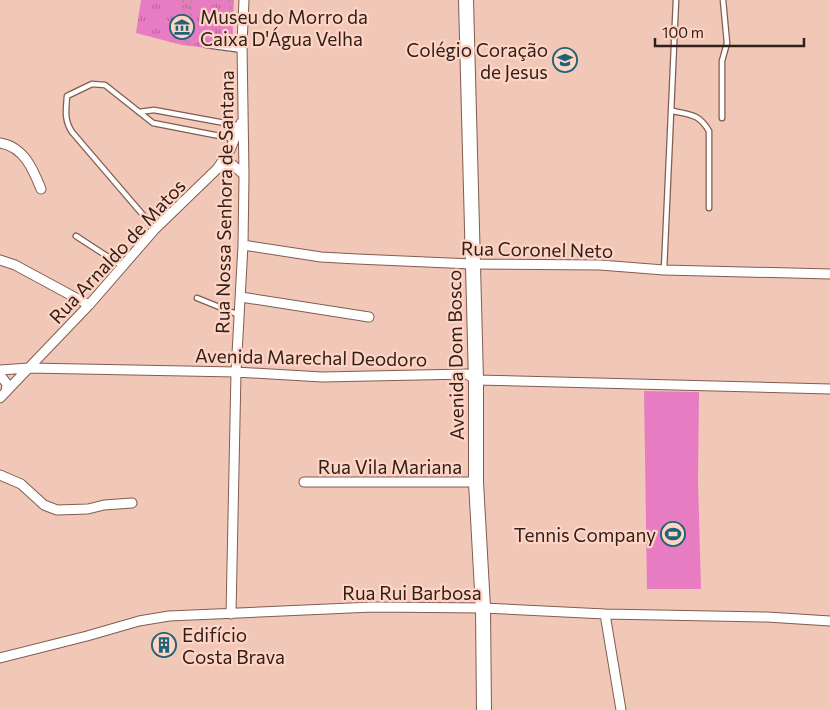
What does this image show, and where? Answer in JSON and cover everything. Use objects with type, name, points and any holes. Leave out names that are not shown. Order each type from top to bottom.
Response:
[{"type":"main road","name":"Avenida Dom Bosco","points":[[466,0],[476,380],[476,482],[482,608],[484,710]]},
{"type":"street","name":"Rua Nossa Senhora de Santana","points":[[231,614],[236,372],[244,245],[244,0]]},
{"type":"street","name":"Rua Arnaldo de Matos","points":[[3,395],[89,305],[155,229],[217,169],[235,139],[244,116]]},
{"type":"street","points":[[0,144],[10,145],[27,158],[42,189]]},
{"type":"street","points":[[217,169],[224,165],[233,165],[244,176]]},
{"type":"street","name":"Rua Coronel Neto","points":[[244,245],[321,257],[472,264],[600,265],[664,270],[830,274]]},
{"type":"street","points":[[0,260],[15,265],[89,305]]},
{"type":"street","points":[[241,297],[369,318]]},
{"type":"street","name":"Avenida Marechal Deodoro","points":[[0,370],[29,368],[236,372],[322,377],[467,374],[476,380],[830,389]]},
{"type":"street","points":[[0,374],[6,384],[3,395]]},
{"type":"street","points":[[0,476],[21,484],[44,505],[57,510],[88,509],[104,505],[132,503]]},
{"type":"street","name":"Rua Vila Mariana","points":[[304,482],[476,482]]},
{"type":"street","name":"Rua Rui Barbosa","points":[[0,658],[139,621],[169,616],[373,607],[482,608],[605,614],[767,617],[830,621]]},
{"type":"street","points":[[605,614],[621,710]]},
{"type":"lane","points":[[664,270],[676,0]]},
{"type":"lane","points":[[722,118],[722,61],[727,43],[723,0]]},
{"type":"lane","points":[[206,45],[243,50]]},
{"type":"lane","points":[[155,229],[72,132],[67,124],[65,114],[67,96],[92,84],[105,85],[153,123],[235,139]]},
{"type":"lane","points":[[139,112],[154,110],[241,126]]},
{"type":"lane","points":[[672,111],[697,117],[704,122],[709,131],[709,208]]},
{"type":"lane","points":[[76,236],[123,267]]},
{"type":"lane","points":[[197,298],[240,315]]},
{"type":"path","points":[[182,0],[185,43],[206,45]]},
{"type":"path","points":[[191,0],[191,16]]},
{"type":"green space","points":[[141,0],[234,0],[232,51],[182,45],[136,33]]},
{"type":"green space","name":"Tennis Company","points":[[644,391],[699,392],[698,480],[701,589],[647,589]]},
{"type":"place","name":"Museu do Morro da Caixa D'Água Velha","points":[[182,27]]},
{"type":"place","name":"Colégio Coração de Jesus","points":[[565,60]]},
{"type":"place","name":"Tennis Company","points":[[673,534]]},
{"type":"place","name":"Edifício Costa Brava","points":[[164,645]]}]
